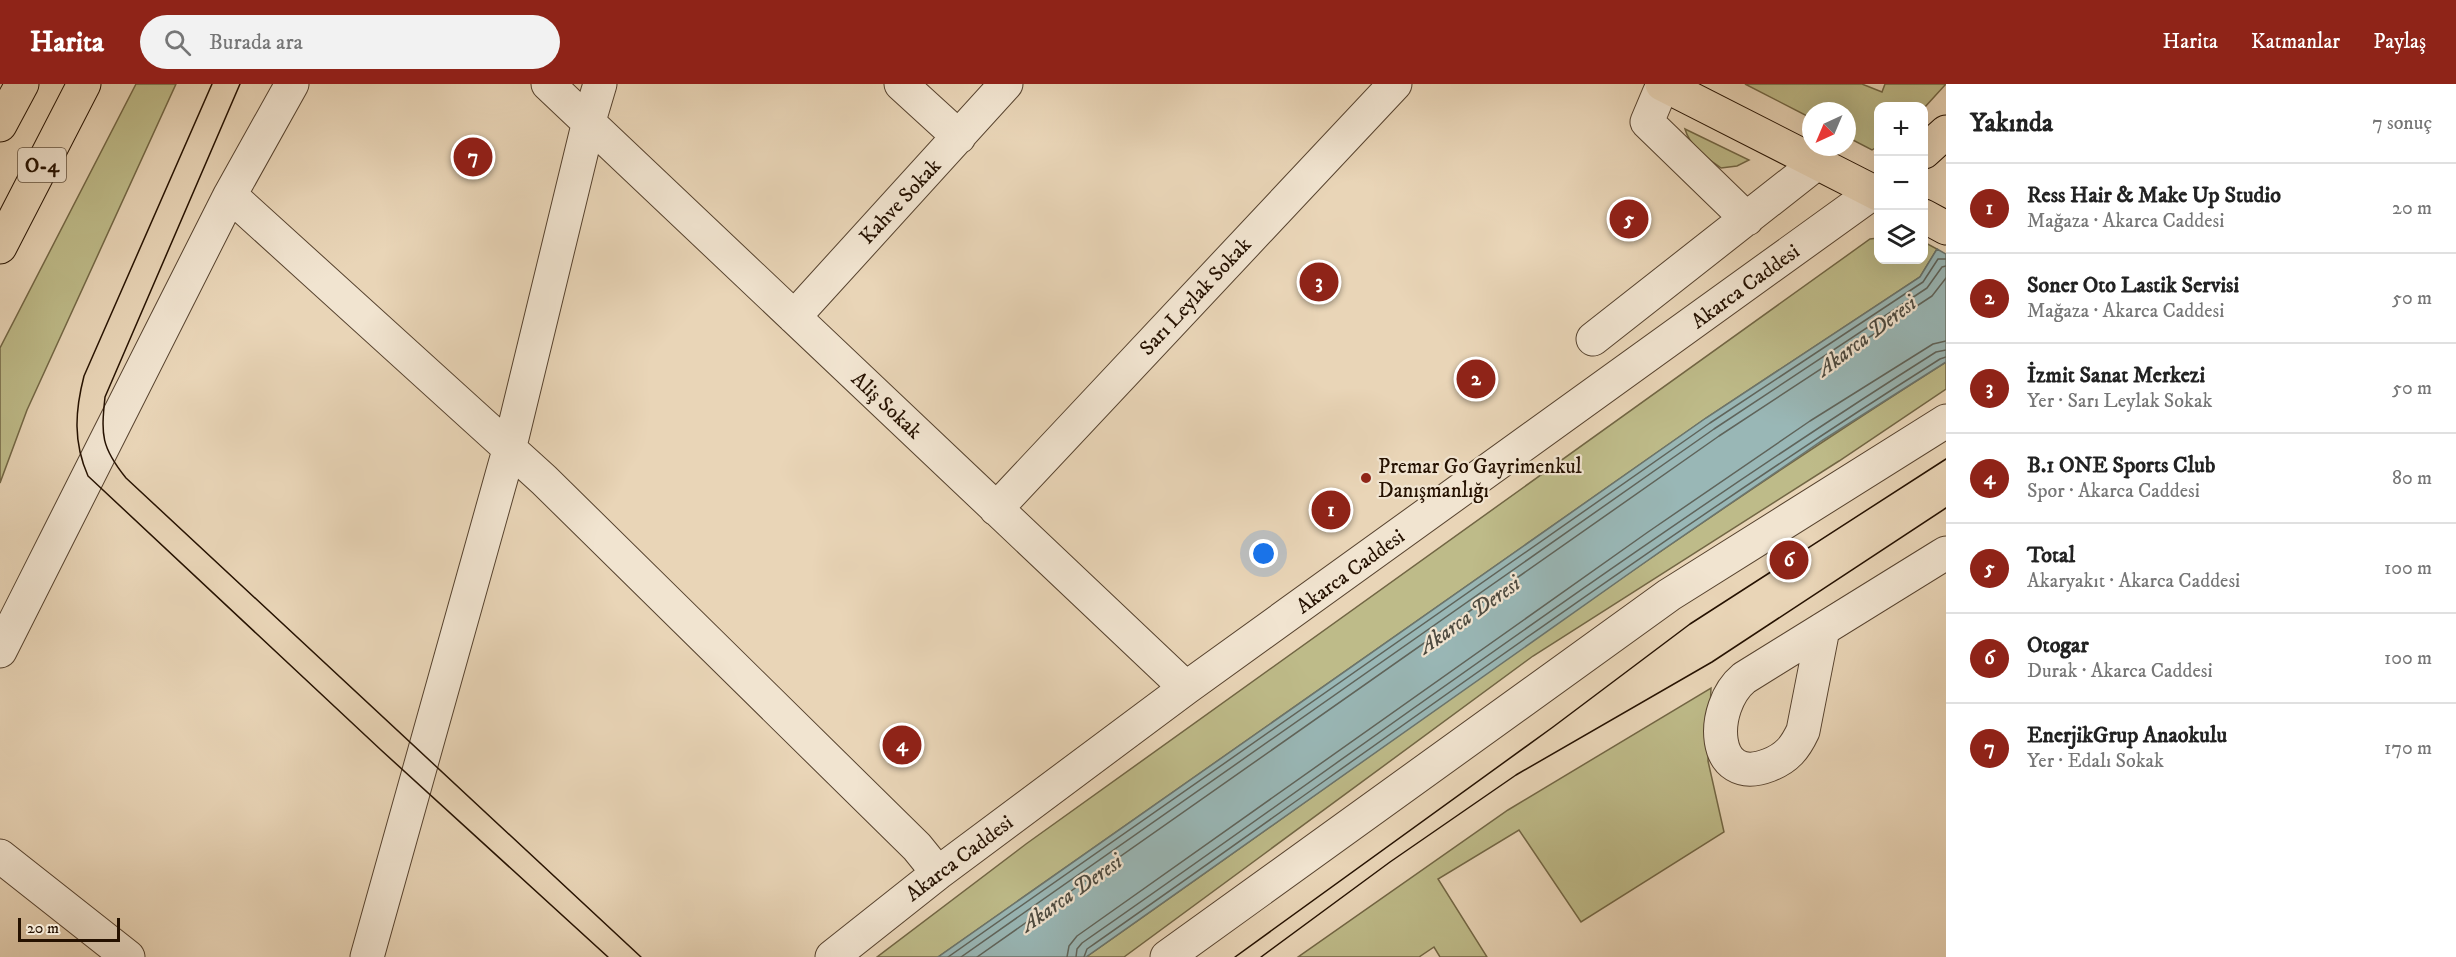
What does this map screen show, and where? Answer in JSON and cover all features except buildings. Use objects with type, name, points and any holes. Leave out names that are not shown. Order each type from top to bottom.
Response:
[{"type":"main road","name":"O-4","points":[[0,125],[22,84]]},
{"type":"main road","name":"O-4","points":[[0,247],[84,84]]},
{"type":"main road","points":[[1662,84],[1874,190]]},
{"type":"main road","points":[[1928,148],[1946,132]]},
{"type":"main road","points":[[1928,219],[1946,228]]},
{"type":"street","points":[[0,651],[230,195],[292,84]]},
{"type":"street","name":"Aliş Sokak","points":[[548,84],[1186,688]]},
{"type":"street","points":[[367,957],[509,450],[600,84]]},
{"type":"street","points":[[901,84],[958,137]]},
{"type":"street","name":"Kahve Sokak","points":[[794,317],[1006,84]]},
{"type":"street","name":"Sarı Leylak Sokak","points":[[996,509],[1395,84]]},
{"type":"street","points":[[1662,84],[1647,122],[1747,219]]},
{"type":"street","points":[[1593,339],[1817,163]]},
{"type":"street","name":"Akarca Caddesi","points":[[832,957],[938,873],[1186,688],[1874,193]]},
{"type":"street","points":[[230,195],[552,488],[892,822],[917,847],[938,873]]},
{"type":"street","points":[[1167,957],[1668,595],[1946,421]]},
{"type":"street","points":[[1822,629],[1946,553]]},
{"type":"street","points":[[0,856],[128,957]]},
{"type":"shaded area","points":[[136,84],[176,84],[27,410],[0,483],[0,348]]},
{"type":"shaded area","points":[[1745,84],[1862,84],[1882,92],[1885,84],[1946,84],[1928,104],[1874,102],[1874,149],[1872,150],[1856,142],[1856,102],[1802,102],[1802,113]]},
{"type":"shaded area","points":[[1685,129],[1749,160],[1737,166],[1721,168],[1695,147]]},
{"type":"shaded area","points":[[1874,238],[1874,264],[1928,264],[1920,277],[1706,418],[938,957],[877,957],[1026,844],[1870,239]]},
{"type":"shaded area","points":[[1928,244],[1937,249],[1928,264]]},
{"type":"shaded area","points":[[1946,362],[1946,389],[1839,461],[1533,656],[1124,957],[1086,957],[1620,580],[1836,433]]},
{"type":"shaded area","points":[[1711,688],[1708,761],[1724,832],[1581,922],[1519,830],[1438,879],[1487,957],[1440,957],[1434,947],[1419,957],[1298,957],[1508,810]]},
{"type":"water","name":"Akarca Deresi","points":[[1937,249],[1946,254],[1946,362],[1823,440],[1661,551],[1086,957],[938,957],[1706,418],[1920,277]]},
{"type":"tram line","points":[[212,84],[84,376],[77,426],[80,451],[88,476],[381,750],[608,957]]},
{"type":"tram line","points":[[240,84],[105,397],[103,431],[107,449],[126,478],[641,957]]},
{"type":"tram line","points":[[1235,957],[1553,727],[1690,624],[1946,459]]},
{"type":"tram line","points":[[1261,957],[1390,862],[1516,775],[1712,662],[1946,508]]},
{"type":"place","name":"EnerjikGrup Anaokulu","points":[[473,157]]},
{"type":"place","name":"Total","points":[[1629,219]]},
{"type":"place","name":"İzmit Sanat Merkezi","points":[[1319,282]]},
{"type":"place","name":"Soner Oto Lastik Servisi","points":[[1476,379]]},
{"type":"place","name":"Premar Go Gayrimenkul Danışmanlığı","points":[[1366,478]]},
{"type":"place","name":"Ress Hair & Make Up Studio","points":[[1331,510]]},
{"type":"place","name":"Otogar","points":[[1789,560]]},
{"type":"place","name":"B.1 ONE Sports Club","points":[[902,745]]}]
